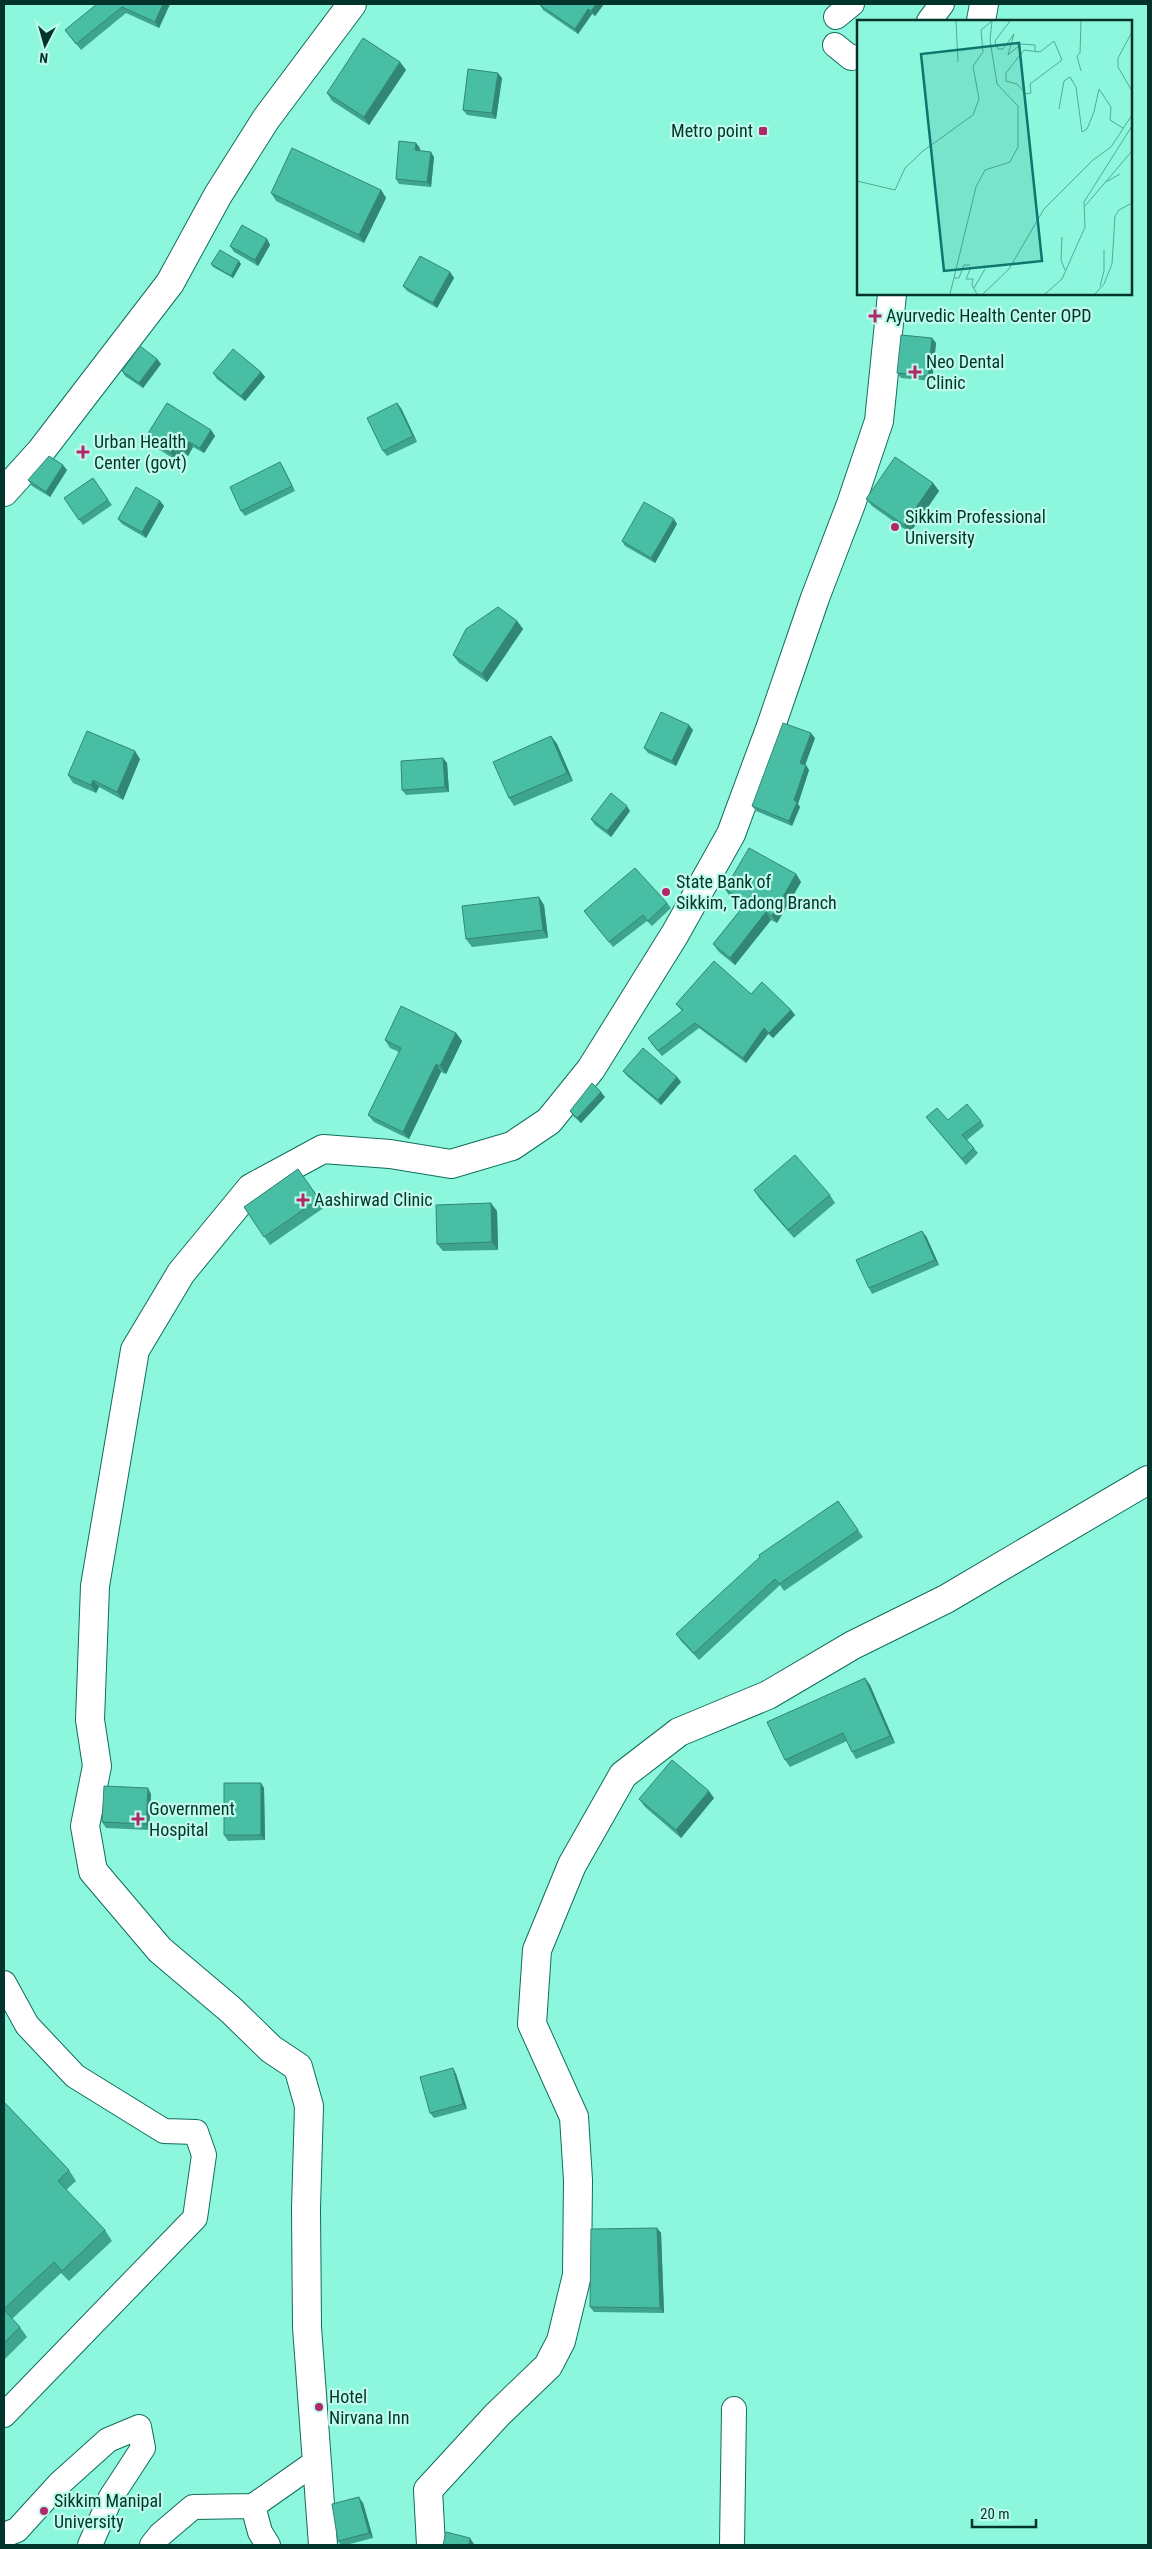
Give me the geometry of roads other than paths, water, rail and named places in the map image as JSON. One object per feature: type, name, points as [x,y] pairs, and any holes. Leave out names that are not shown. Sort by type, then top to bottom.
[{"type":"highway","points":[[4,492],[41,451],[170,283],[218,195],[266,119],[352,4]]},
{"type":"highway","points":[[981,20],[984,4]]},
{"type":"highway","points":[[323,2545],[307,2327],[306,2208],[310,2106],[298,2067],[271,2049],[231,2010],[160,1950],[94,1871],[85,1826],[97,1766],[90,1720],[95,1586],[135,1350],[182,1273],[251,1188],[323,1149],[390,1154],[451,1164],[512,1146],[549,1120],[592,1069],[675,934],[731,834],[815,598],[851,504],[879,421],[892,295]]},
{"type":"highway","points":[[430,2545],[428,2490],[497,2415],[548,2366],[561,2341],[577,2275],[578,2180],[574,2117],[532,2024],[537,1950],[572,1865],[624,1775],[679,1732],[768,1695],[853,1645],[946,1599],[1148,1480]]},
{"type":"street","points":[[930,20],[942,4]]},
{"type":"street","points":[[835,45],[851,58],[857,57]]},
{"type":"street","points":[[4,1983],[27,2025],[75,2076],[164,2131],[196,2132],[204,2155],[195,2218],[4,2415]]},
{"type":"street","points":[[732,2545],[734,2409]]},
{"type":"street","points":[[4,2535],[17,2530],[59,2484],[108,2440],[139,2427],[143,2448],[112,2497],[90,2545]]},
{"type":"street","points":[[152,2545],[160,2535],[193,2507],[253,2506],[317,2461]]},
{"type":"street","points":[[253,2506],[260,2532],[268,2545]]},
{"type":"place","name":"Metro point","points":[[763,131]]},
{"type":"place","name":"Ayurvedic Health Center OPD","points":[[875,316]]},
{"type":"place","name":"Neo Dental Clinic","points":[[915,372]]},
{"type":"place","name":"Urban Health Center (govt)","points":[[83,452]]},
{"type":"place","name":"Sikkim Professional University","points":[[895,527]]},
{"type":"place","name":"State Bank of Sikkim, Tadong Branch","points":[[666,892]]},
{"type":"place","name":"Aashirwad Clinic","points":[[303,1200]]},
{"type":"place","name":"Government Hospital","points":[[138,1819]]},
{"type":"place","name":"Hotel Nirvana Inn","points":[[319,2407]]},
{"type":"place","name":"Sikkim Manipal University","points":[[44,2511]]}]
